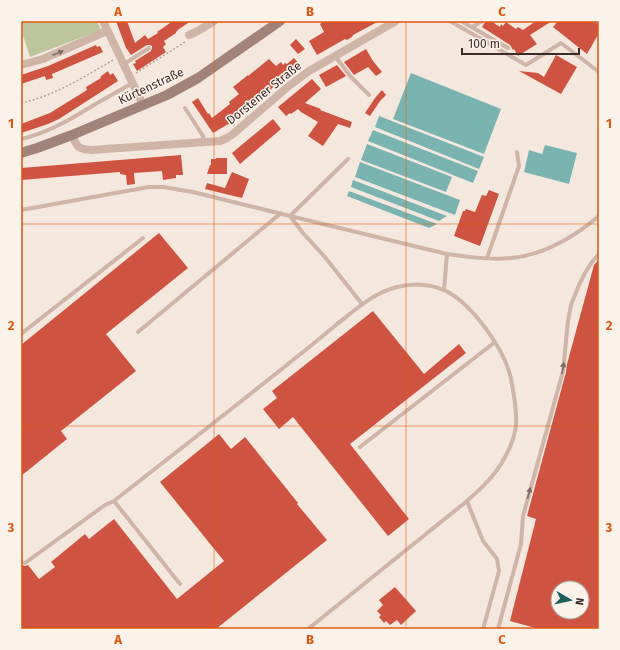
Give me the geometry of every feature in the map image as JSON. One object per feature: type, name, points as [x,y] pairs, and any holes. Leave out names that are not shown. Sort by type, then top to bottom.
[{"type":"main road","name":"Kürtenstraße","points":[[21,153],[72,135],[167,95],[198,78],[280,21]]},
{"type":"street","points":[[103,21],[143,105]]},
{"type":"street","points":[[189,35],[214,21]]},
{"type":"street","name":"Dorstener Straße","points":[[72,135],[76,144],[81,149],[91,150],[220,141],[233,134],[310,71],[396,21]]},
{"type":"street","points":[[21,65],[43,59],[108,31]]},
{"type":"lane","points":[[450,21],[526,65],[561,43],[599,72]]},
{"type":"lane","points":[[461,21],[508,48]]},
{"type":"lane","points":[[472,27],[482,21]]},
{"type":"lane","points":[[123,65],[149,48]]},
{"type":"lane","points":[[335,56],[351,77],[369,95]]},
{"type":"lane","name":"Kürtenstraße","points":[[21,139],[32,137],[70,120],[131,80]]},
{"type":"lane","points":[[185,108],[203,136],[203,142]]},
{"type":"lane","points":[[487,258],[519,166],[517,152]]},
{"type":"lane","points":[[290,216],[348,159]]},
{"type":"lane","points":[[21,210],[149,187],[163,187],[193,192],[447,254],[487,258],[511,258],[529,255],[548,249],[568,238],[599,216]]},
{"type":"lane","points":[[138,332],[281,213]]},
{"type":"lane","points":[[290,216],[362,304]]},
{"type":"lane","points":[[21,334],[143,238]]},
{"type":"lane","points":[[444,290],[447,254]]},
{"type":"lane","points":[[498,629],[521,544],[523,516],[563,371],[571,305],[578,285],[592,262],[599,254]]},
{"type":"lane","points":[[25,563],[104,505],[114,501],[362,304],[383,292],[399,286],[430,286],[444,290],[453,295],[482,324],[495,342],[506,363],[511,378],[514,396],[516,426],[510,445],[501,463],[487,482],[467,501],[308,629]]},
{"type":"lane","points":[[360,447],[495,342]]},
{"type":"lane","points":[[114,501],[180,584]]},
{"type":"lane","points":[[467,501],[483,541],[497,559],[499,571],[483,629]]},
{"type":"path","points":[[131,80],[187,41],[189,35]]},
{"type":"path","points":[[21,103],[43,97],[58,90],[120,56]]},
{"type":"green space","points":[[21,21],[97,21],[101,30],[30,57],[23,35]]},
{"type":"water","points":[[411,73],[501,109],[484,154],[393,119]]},
{"type":"water","points":[[379,116],[484,157],[479,169],[375,127]]},
{"type":"water","points":[[373,130],[478,171],[473,183],[368,141]]},
{"type":"water","points":[[367,144],[452,177],[446,192],[361,160]]},
{"type":"water","points":[[545,145],[577,153],[569,184],[524,172],[529,150],[542,154]]},
{"type":"water","points":[[360,162],[460,200],[455,215],[355,177]]},
{"type":"water","points":[[353,180],[447,216],[439,221],[351,187]]},
{"type":"water","points":[[349,191],[437,224],[429,228],[347,196]]},
{"type":"building","points":[[116,21],[127,21],[135,43],[145,35],[148,39],[158,33],[157,32],[170,23],[168,21],[191,21],[164,41],[166,44],[163,47],[166,52],[137,71],[133,64],[136,63],[135,61],[151,51],[152,46],[147,45],[131,55],[126,48]]},
{"type":"building","points":[[324,21],[379,21],[353,35],[347,40],[345,39],[317,55],[309,41],[324,32],[320,24]]},
{"type":"building","points":[[486,21],[491,21],[500,27],[501,24],[503,26],[506,22],[516,29],[518,27],[523,30],[536,21],[552,21],[530,35],[537,44],[518,56],[510,45],[482,27]]},
{"type":"building","points":[[558,21],[594,21],[599,25],[599,33],[587,54],[553,27]]},
{"type":"building","points":[[296,39],[305,49],[298,54],[290,45]]},
{"type":"building","points":[[96,45],[97,47],[100,46],[103,52],[52,74],[53,78],[46,80],[45,76],[21,84],[21,75],[48,66]]},
{"type":"building","points":[[366,49],[382,72],[376,76],[368,67],[354,75],[344,62]]},
{"type":"building","points":[[556,55],[577,67],[561,94],[519,71],[538,73],[544,77]]},
{"type":"building","points":[[294,58],[300,65],[230,123],[213,133],[192,102],[198,98],[212,118],[230,104],[229,102],[239,94],[233,87],[269,59],[276,66],[281,62],[283,65],[285,63],[287,64]]},
{"type":"building","points":[[337,65],[346,76],[326,87],[319,75]]},
{"type":"building","points":[[108,71],[110,75],[113,73],[118,81],[59,119],[21,133],[21,124],[50,113],[87,90],[86,87],[101,78],[100,77]]},
{"type":"building","points":[[312,79],[321,89],[305,103],[352,122],[350,128],[338,124],[323,146],[308,136],[318,122],[298,109],[286,116],[278,107]]},
{"type":"building","points":[[382,90],[386,95],[370,116],[365,113]]},
{"type":"building","points":[[273,119],[281,129],[240,164],[232,153]]},
{"type":"building","points":[[181,155],[183,175],[176,175],[176,178],[163,180],[162,171],[134,173],[135,184],[127,185],[126,175],[120,174],[120,172],[21,180],[21,168]]},
{"type":"building","points":[[227,158],[227,174],[207,174],[211,165],[211,159]]},
{"type":"building","points":[[232,172],[249,179],[242,198],[205,189],[207,183],[225,188]]},
{"type":"building","points":[[489,190],[499,194],[480,246],[454,236],[463,211],[466,209],[475,212],[482,195],[486,196]]},
{"type":"building","points":[[159,233],[188,268],[106,334],[136,371],[61,431],[67,439],[21,476],[21,345]]},
{"type":"building","points":[[599,259],[599,629],[539,629],[510,621],[536,519],[527,516],[594,265]]},
{"type":"building","points":[[373,311],[424,374],[459,344],[466,353],[350,444],[409,519],[388,536],[293,417],[279,429],[263,409],[277,398],[272,391]]},
{"type":"building","points":[[219,434],[231,449],[245,437],[327,540],[216,629],[21,629],[21,558],[23,560],[22,565],[28,565],[39,579],[55,567],[51,562],[85,534],[89,539],[114,519],[177,599],[224,561],[160,482]]},
{"type":"building","points":[[395,587],[416,611],[401,625],[397,620],[390,625],[386,621],[384,623],[379,617],[381,615],[377,611],[383,605],[379,600]]}]
